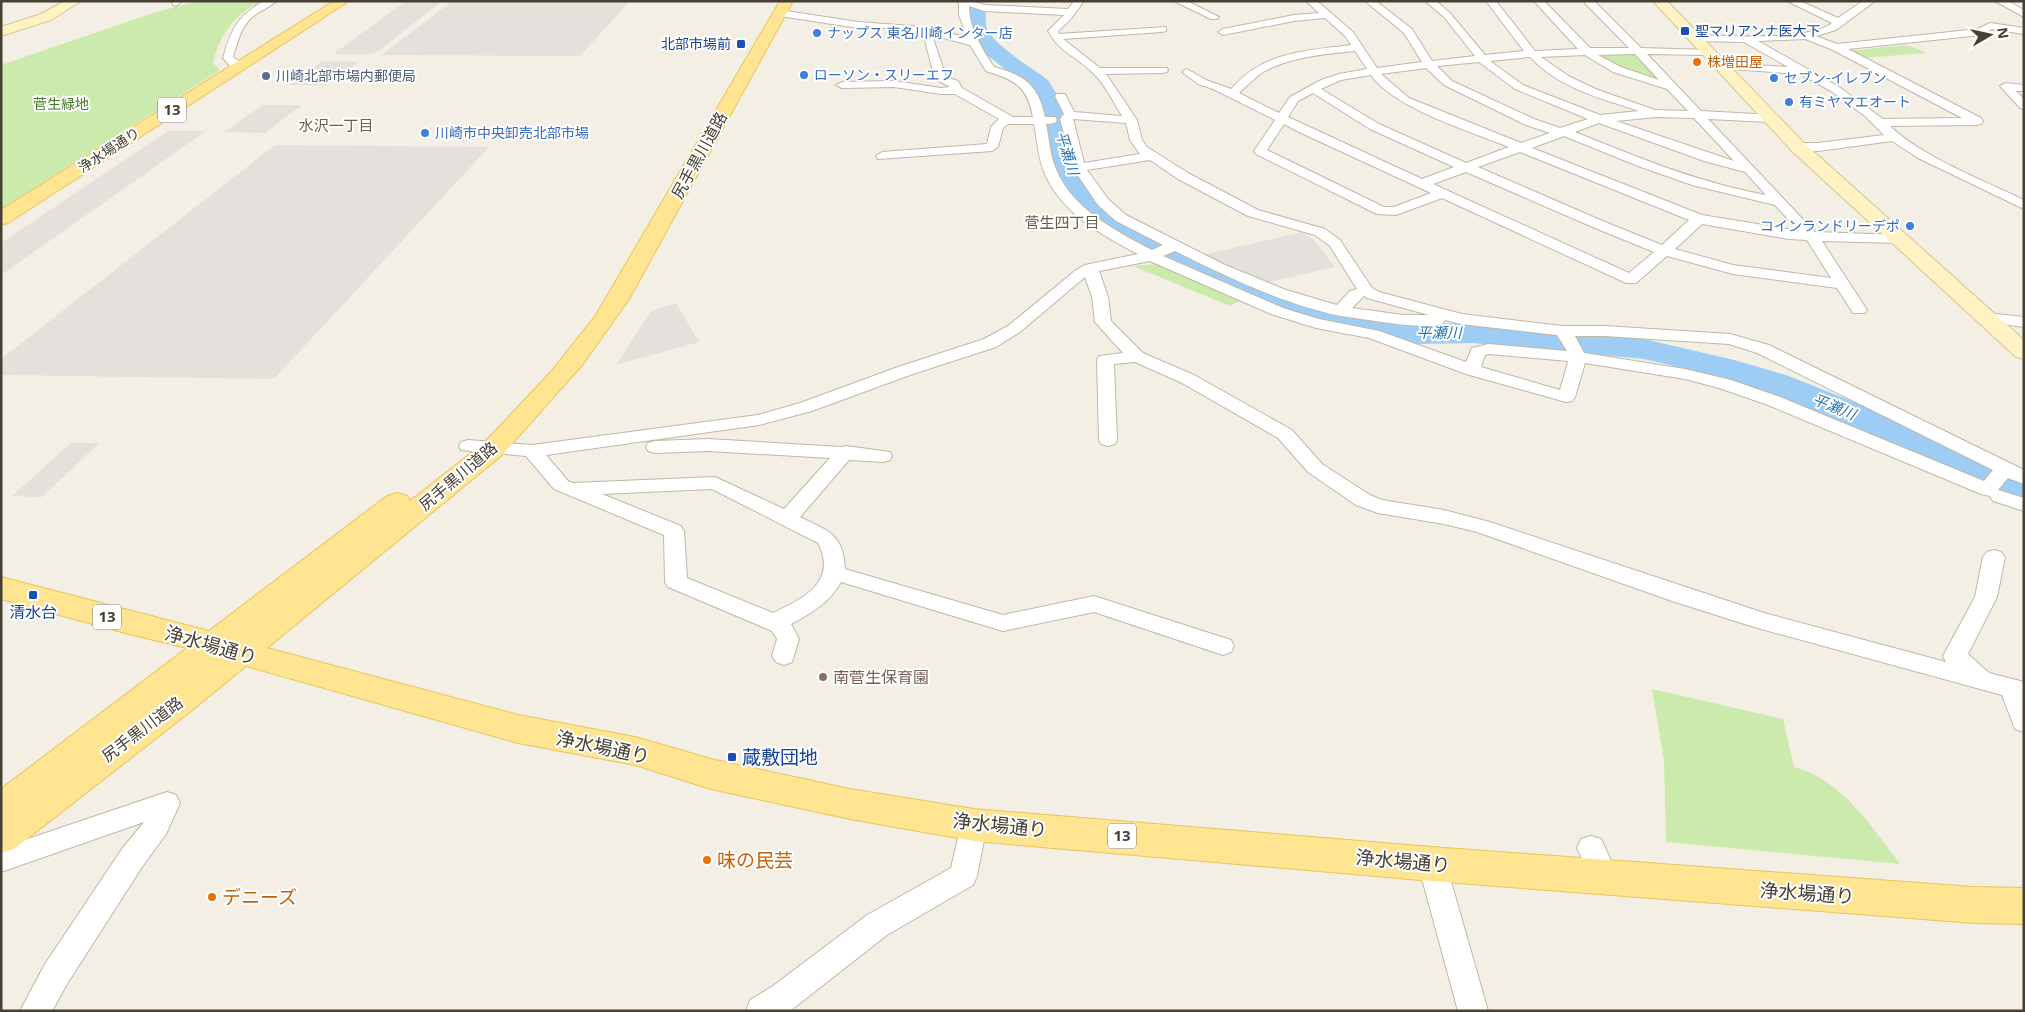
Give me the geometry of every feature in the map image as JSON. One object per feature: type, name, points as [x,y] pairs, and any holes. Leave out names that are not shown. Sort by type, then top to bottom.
[{"type":"main road","name":"浄水場通り","points":[[1,219],[343,1]]},
{"type":"main road","name":"尻手黒川道路","points":[[1,837],[179,702],[226,649],[511,408],[559,354],[596,303],[715,98],[781,5]]},
{"type":"main road","name":"尻手黒川道路","points":[[1,810],[226,649],[493,449],[539,403],[596,334],[618,299],[781,5]]},
{"type":"main road","name":"浄水場通り","points":[[1,588],[518,729],[635,752],[711,774],[850,804],[974,825],[1432,864],[1598,863],[1974,905],[2024,906]]},
{"type":"street","points":[[1,32],[52,15],[76,1]]},
{"type":"street","points":[[242,66],[234,64],[228,58],[236,32],[245,16],[271,1]]},
{"type":"street","points":[[1079,1],[1053,30],[1055,37],[1065,48],[1098,71],[1131,120],[1136,140],[1150,156],[1183,176],[1253,213],[1320,232],[1335,243],[1366,291],[1373,295],[1461,320]]},
{"type":"street","points":[[1184,3],[1209,1]]},
{"type":"street","points":[[1311,1],[1349,34],[1359,47],[1373,72],[1385,85],[1405,100],[1519,148],[1699,219],[1737,227],[1813,238],[1899,239]]},
{"type":"street","points":[[1370,1],[1408,31],[1429,65],[1448,83],[1478,99],[1530,122],[1684,179],[1727,192],[1780,202]]},
{"type":"street","points":[[1430,1],[1447,15],[1483,58],[1501,75],[1519,86],[1599,119],[1709,158],[1750,170]]},
{"type":"street","points":[[1491,1],[1532,54],[1545,66],[1573,82],[1656,113]]},
{"type":"street","points":[[1539,1],[1586,51],[1621,72],[1670,86]]},
{"type":"street","points":[[1588,1],[1638,51],[1813,238],[1858,310]]},
{"type":"street","points":[[1659,1],[1798,147],[2024,352]]},
{"type":"street","points":[[1793,2],[1812,1]]},
{"type":"street","points":[[1694,38],[1746,39],[1806,36],[1832,28],[1839,21],[1870,1]]},
{"type":"street","points":[[2000,1],[2024,14]]},
{"type":"street","points":[[1793,2],[1831,20],[1839,21]]},
{"type":"street","points":[[1071,12],[984,8],[968,3],[964,15],[974,44],[990,69],[1011,75],[1028,87],[1044,120],[1049,169],[1064,195],[1087,217],[1101,227],[1153,255],[1278,311],[1316,323],[1373,334],[1472,370],[1566,397],[1577,353],[1564,333]]},
{"type":"street","points":[[1184,3],[1214,17]]},
{"type":"street","points":[[781,5],[854,24],[929,31],[958,37],[974,44]]},
{"type":"street","points":[[1222,32],[1294,18],[1327,15]]},
{"type":"street","points":[[1837,48],[1981,32],[1990,26],[2024,30]]},
{"type":"street","points":[[1055,37],[1162,29]]},
{"type":"street","points":[[929,31],[928,35],[941,79],[954,83],[957,90]]},
{"type":"street","points":[[1806,36],[1837,48],[1977,121],[1881,123]]},
{"type":"street","points":[[1746,39],[1835,89],[1881,123],[1894,137],[1922,155],[2024,206]]},
{"type":"street","points":[[1232,94],[1259,69],[1284,60],[1320,52],[1359,47]]},
{"type":"street","points":[[1443,193],[1396,212],[1382,211],[1260,151],[1294,99],[1313,88],[1339,77],[1483,58],[1532,54],[1586,51],[1707,52]]},
{"type":"street","points":[[1721,66],[1804,72]]},
{"type":"street","points":[[1098,71],[1163,70]]},
{"type":"street","points":[[1187,72],[1202,82],[1217,86],[1631,280],[1699,219]]},
{"type":"street","points":[[842,85],[894,84],[941,91],[957,90],[1011,121],[1066,118],[1131,120]]},
{"type":"street","points":[[2024,88],[2006,86],[2024,106]]},
{"type":"street","points":[[1313,88],[1352,116],[1466,167],[1665,250],[1741,270],[1842,284]]},
{"type":"street","points":[[1062,96],[1079,168],[1103,202],[1121,218],[1172,246],[1280,293],[1340,311],[1403,320],[1461,320],[1564,333],[1605,331],[1730,339],[1763,349],[2000,480],[2024,505]]},
{"type":"street","points":[[1422,183],[1599,119],[1656,113],[1770,118]]},
{"type":"street","points":[[882,156],[992,147],[997,127],[1006,119]]},
{"type":"street","points":[[1798,147],[1818,147],[1894,137]]},
{"type":"street","points":[[1079,168],[1150,156]]},
{"type":"street","points":[[468,446],[532,451],[759,420],[806,407],[904,371],[990,343],[1014,329],[1081,273],[1090,268],[1153,255],[1172,246]]},
{"type":"street","points":[[1090,268],[1100,297],[1103,322],[1137,357],[1188,379],[1285,434],[1315,468],[1362,500],[1378,506],[1444,517],[1483,527],[1680,595],[1753,618],[2018,689],[2024,722]]},
{"type":"street","points":[[1340,311],[1356,294],[1366,291]]},
{"type":"street","points":[[1987,318],[2024,322]]},
{"type":"street","points":[[1472,370],[1478,352],[1488,349],[1577,353],[1685,374],[1725,384],[1774,401],[1988,490],[2000,480],[2024,478]]},
{"type":"street","points":[[1108,440],[1105,360],[1137,357]]},
{"type":"street","points":[[621,440],[636,448],[708,444],[883,456]]},
{"type":"street","points":[[532,451],[561,485],[674,531],[676,582],[780,625],[788,639],[784,656]]},
{"type":"street","points":[[786,518],[846,452]]},
{"type":"street","points":[[572,489],[715,483],[826,538],[834,555],[835,573],[821,596],[805,608],[773,622]]},
{"type":"street","points":[[1984,680],[1955,656],[1986,597],[1994,557]]},
{"type":"street","points":[[835,573],[1003,623],[1094,604],[1224,646]]},
{"type":"street","points":[[1,860],[167,803],[157,826],[132,858],[56,974],[35,1011]]},
{"type":"street","points":[[761,1011],[784,997],[877,925],[963,876],[974,825]]},
{"type":"street","points":[[1432,864],[1473,1011]]},
{"type":"green space","name":"菅生緑地","points":[[198,1],[262,1],[244,12],[224,34],[213,63],[220,70],[1,209],[1,65],[153,13]]},
{"type":"green space","points":[[1907,45],[1927,53],[1862,58],[1847,51]]},
{"type":"green space","points":[[1632,54],[1637,56],[1660,80],[1620,69],[1598,56]]},
{"type":"green space","points":[[1159,264],[1241,300],[1230,306],[1133,266]]},
{"type":"green space","points":[[1652,689],[1783,719],[1794,767],[1811,773],[1841,793],[1866,820],[1900,864],[1666,842],[1664,760]]},
{"type":"shaded area","points":[[406,1],[442,1],[377,52],[363,55],[336,54],[336,52]]},
{"type":"shaded area","points":[[452,1],[630,1],[580,56],[382,55]]},
{"type":"shaded area","points":[[323,61],[359,62],[327,85],[289,85]]},
{"type":"shaded area","points":[[263,105],[302,105],[265,133],[224,132]]},
{"type":"shaded area","points":[[168,131],[206,131],[1,275],[1,243]]},
{"type":"shaded area","points":[[275,145],[489,147],[274,379],[1,375],[1,359]]},
{"type":"shaded area","points":[[1302,232],[1314,240],[1335,267],[1266,283],[1203,255]]},
{"type":"shaded area","points":[[676,303],[699,342],[616,365],[651,311]]},
{"type":"shaded area","points":[[71,443],[99,443],[42,497],[12,496]]},
{"type":"waterway","name":"平瀬川","points":[[976,10],[976,27],[987,44],[1040,85],[1055,111],[1069,171],[1090,203],[1131,235],[1166,252],[1265,295],[1327,319],[1369,329],[1416,334],[1473,333],[1644,349],[1722,367],[1773,383],[1874,423],[1954,461],[2024,491]]},
{"type":"place","name":"聖マリアンナ医大下","points":[[1685,31]]},
{"type":"place","name":"ナップス 東名川崎インター店","points":[[817,33]]},
{"type":"place","name":"北部市場前","points":[[741,44]]},
{"type":"place","name":"株増田屋","points":[[1697,62]]},
{"type":"place","name":"ローソン・スリーエフ","points":[[804,75]]},
{"type":"place","name":"川崎北部市場内郵便局","points":[[266,76]]},
{"type":"place","name":"セブン-イレブン","points":[[1774,78]]},
{"type":"place","name":"有ミヤマエオート","points":[[1789,102]]},
{"type":"place","name":"川崎市中央卸売北部市場","points":[[425,133]]},
{"type":"place","name":"コインランドリーデポ","points":[[1910,226]]},
{"type":"place","name":"清水台","points":[[33,595]]},
{"type":"place","name":"南菅生保育園","points":[[823,677]]},
{"type":"place","name":"蔵敷団地","points":[[732,757]]},
{"type":"place","name":"味の民芸","points":[[707,860]]},
{"type":"place","name":"デニーズ","points":[[212,897]]},
{"type":"district","name":"水沢一丁目","points":[[336,126]]},
{"type":"district","name":"菅生四丁目","points":[[1062,223]]}]
